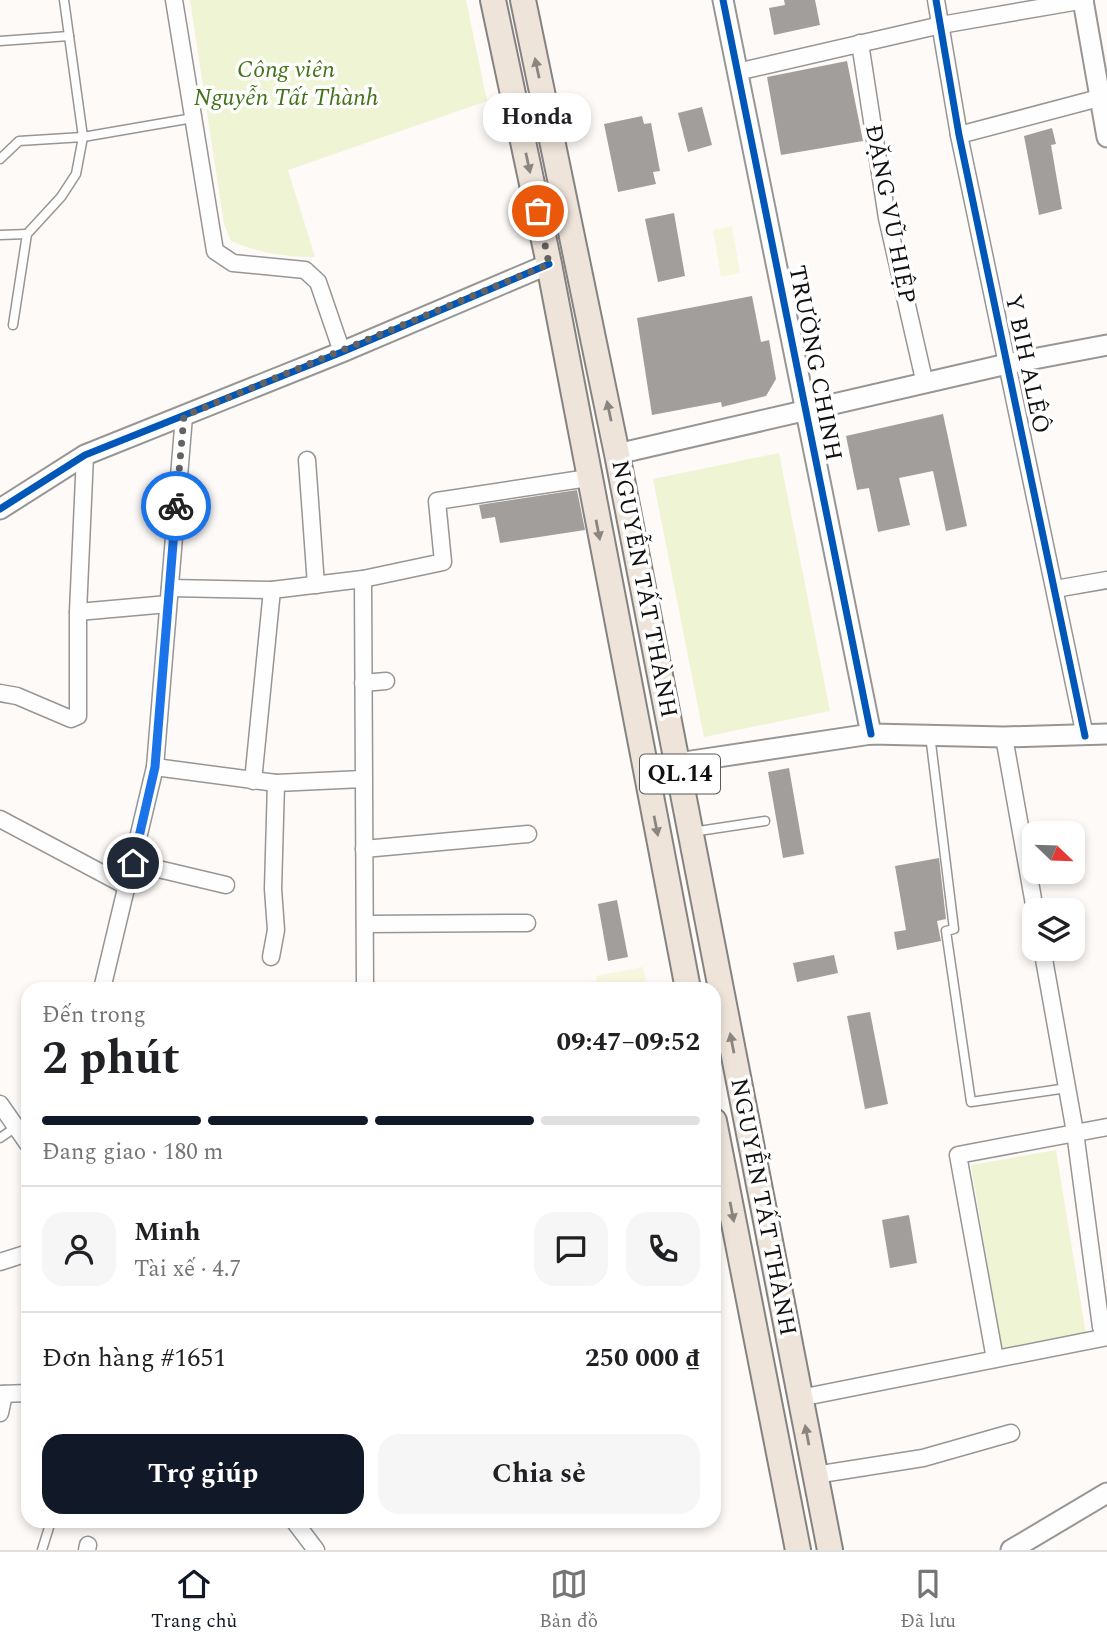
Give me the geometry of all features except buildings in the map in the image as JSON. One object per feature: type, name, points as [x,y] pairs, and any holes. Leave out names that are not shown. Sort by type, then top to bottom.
[{"type":"main road","name":"NGUYỄN TẤT THÀNH","points":[[493,0],[549,264],[687,982]]},
{"type":"main road","name":"NGUYỄN TẤT THÀNH","points":[[523,0],[617,454],[720,982]]},
{"type":"main road","points":[[549,264],[577,257]]},
{"type":"main road","name":"NGUYỄN TẤT THÀNH","points":[[721,988],[830,1550]]},
{"type":"main road","name":"NGUYỄN TẤT THÀNH","points":[[721,1157],[798,1550]]},
{"type":"street","points":[[174,0],[215,251],[233,263],[305,270],[318,282],[342,352]]},
{"type":"street","name":"TRƯỜNG CHINH","points":[[723,0],[871,734]]},
{"type":"street","name":"Y BIH ALÊÔ","points":[[936,0],[959,135],[1086,736]]},
{"type":"street","points":[[737,72],[941,25],[1084,0],[1107,136]]},
{"type":"street","name":"ĐẶNG VŨ HIỆP","points":[[860,43],[887,218],[925,384]]},
{"type":"street","points":[[959,135],[1099,98]]},
{"type":"street","points":[[0,509],[85,455],[342,352],[549,264]]},
{"type":"street","points":[[617,454],[1007,364],[1107,345]]},
{"type":"street","points":[[104,982],[155,767],[184,416]]},
{"type":"street","points":[[0,693],[17,696],[71,719],[77,718],[78,612],[85,455]]},
{"type":"street","points":[[307,460],[316,585]]},
{"type":"street","points":[[78,612],[169,596],[272,590],[363,579],[443,562],[437,500],[589,478]]},
{"type":"street","points":[[363,579],[365,982]]},
{"type":"street","points":[[1055,589],[1107,579]]},
{"type":"street","points":[[253,781],[272,590]]},
{"type":"street","points":[[363,683],[386,681]]},
{"type":"street","points":[[678,763],[871,734],[1004,737],[1107,734]]},
{"type":"street","points":[[1004,737],[1033,898]]},
{"type":"street","points":[[155,767],[276,783],[363,779]]},
{"type":"street","points":[[271,957],[276,930],[273,889],[276,783]]},
{"type":"street","points":[[0,819],[128,887]]},
{"type":"street","points":[[364,849],[528,834]]},
{"type":"street","points":[[133,863],[226,885]]},
{"type":"street","points":[[365,924],[527,923]]},
{"type":"street","points":[[800,1398],[1107,1336],[1101,1327],[1075,1132],[1044,961]]},
{"type":"street","points":[[0,1104],[21,1134]]},
{"type":"street","points":[[995,1359],[958,1155],[1107,1127]]},
{"type":"street","points":[[0,1262],[21,1255]]},
{"type":"street","points":[[0,1413],[2,1394],[21,1393]]},
{"type":"street","points":[[815,1475],[923,1458],[1011,1433]]},
{"type":"street","points":[[1011,1550],[1107,1493]]},
{"type":"street","points":[[299,1528],[316,1550]]},
{"type":"lane","points":[[13,325],[27,234],[61,197],[76,174],[83,137],[64,0]]},
{"type":"lane","points":[[0,41],[69,36]]},
{"type":"lane","points":[[0,159],[19,141],[83,137],[193,118]]},
{"type":"lane","points":[[0,234],[27,234]]},
{"type":"lane","points":[[930,735],[954,929],[946,931],[971,1102],[1067,1088]]},
{"type":"lane","points":[[691,832],[765,821]]},
{"type":"lane","points":[[0,1138],[16,1127]]},
{"type":"lane","points":[[42,1550],[49,1528]]},
{"type":"green space","name":"Công viên Nguyễn Tất Thành","points":[[190,0],[466,0],[487,101],[288,170],[315,257],[272,254],[252,249],[231,241],[224,224]]},
{"type":"green space","points":[[732,226],[740,273],[721,277],[713,230]]},
{"type":"green space","points":[[779,453],[830,711],[704,737],[653,479]]},
{"type":"green space","points":[[643,967],[646,982],[597,982],[596,976]]},
{"type":"green space","points":[[1056,1150],[1086,1335],[1002,1350],[971,1165]]},
{"type":"cycle path","points":[[723,0],[871,734]]},
{"type":"cycle path","points":[[936,0],[959,135],[1085,736]]},
{"type":"cycle path","points":[[0,509],[85,455],[342,352],[549,264]]},
{"type":"way so far","points":[[176,506],[184,416],[549,264],[538,211]]},
{"type":"place","name":"Honda","points":[[538,211]]},
{"type":"route","points":[[133,863],[155,767],[176,506]]}]
